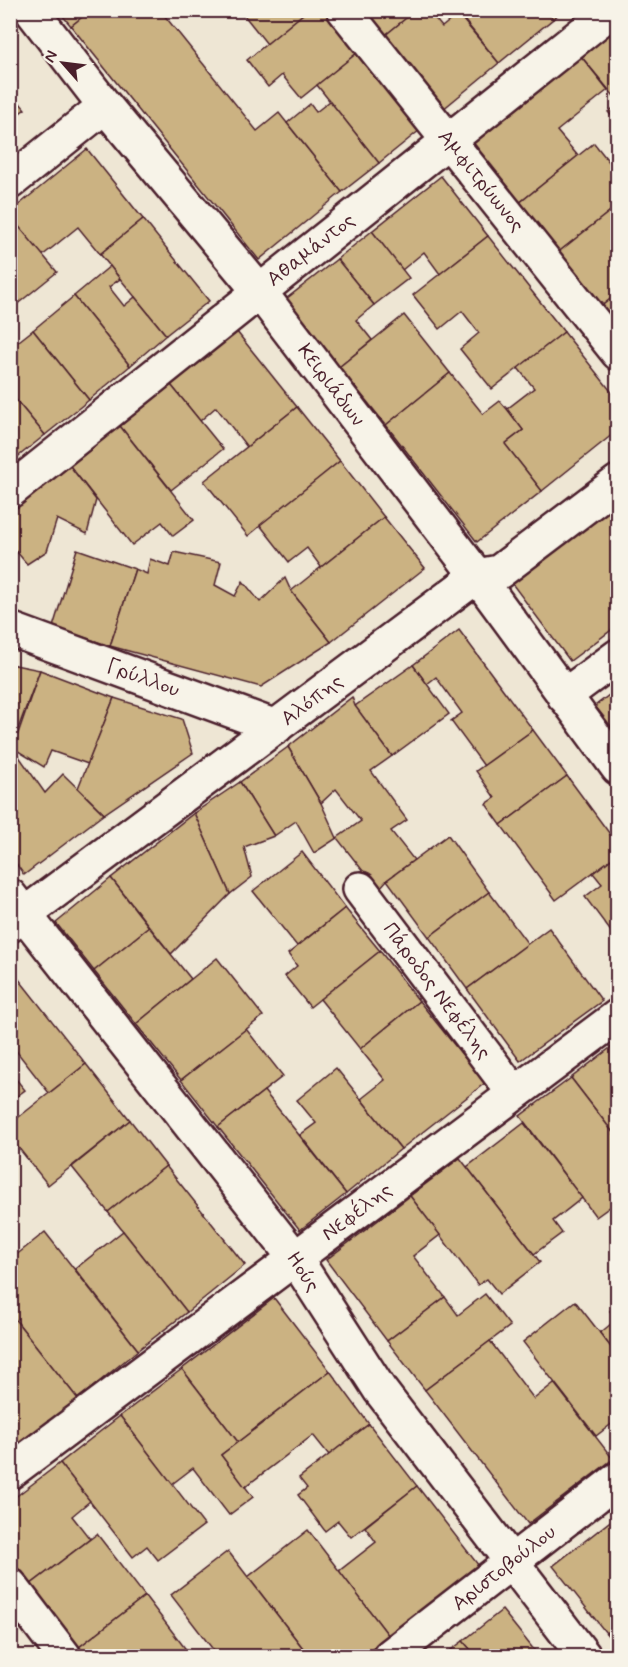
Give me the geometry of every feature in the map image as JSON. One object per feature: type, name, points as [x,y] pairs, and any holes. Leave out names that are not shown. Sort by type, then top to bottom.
[{"type":"street","name":"Κειριάδων","points":[[32,10],[105,106],[259,291],[477,576],[618,768]]},
{"type":"street","name":"Αμφιτρύωνος","points":[[344,10],[618,353]]},
{"type":"street","name":"Αθαμάντος","points":[[10,491],[612,10]]},
{"type":"street","points":[[10,182],[105,106]]},
{"type":"street","name":"Αλόπης","points":[[16,911],[276,727],[477,576],[500,572],[618,482]]},
{"type":"street","name":"Γρύλλου","points":[[10,629],[276,727]]},
{"type":"street","points":[[564,696],[618,656]]},
{"type":"street","name":"Πάροδος Νεφέλης","points":[[360,889],[514,1093]]},
{"type":"street","name":"Ηούς","points":[[16,911],[295,1258],[380,1390],[584,1656]]},
{"type":"street","name":"Νεφέλης","points":[[10,1472],[618,1016]]},
{"type":"street","name":"Αριστοβούλου","points":[[390,1656],[618,1479]]},
{"type":"street","points":[[10,1585],[64,1656]]},
{"type":"building","points":[[58,10],[91,10],[71,26]]},
{"type":"building","points":[[91,10],[160,10],[257,131],[279,113],[342,192],[259,260],[71,26]]},
{"type":"building","points":[[240,10],[308,10],[267,44]]},
{"type":"building","points":[[308,10],[324,10],[357,53],[301,98],[282,75],[268,87],[247,60]]},
{"type":"building","points":[[362,10],[416,10],[383,37]]},
{"type":"building","points":[[416,10],[428,10],[442,27],[458,14],[499,63],[442,110],[383,37]]},
{"type":"building","points":[[456,10],[547,10],[553,19],[499,63]]},
{"type":"building","points":[[547,10],[563,10],[553,19]]},
{"type":"building","points":[[618,26],[618,101],[580,55]]},
{"type":"building","points":[[357,53],[420,130],[379,163],[317,85]]},
{"type":"building","points":[[580,55],[608,90],[557,131],[578,156],[518,204],[471,142]]},
{"type":"building","points":[[10,91],[25,109],[10,120]]},
{"type":"building","points":[[330,101],[379,163],[342,192],[287,123],[310,104],[316,112]]},
{"type":"building","points":[[618,105],[618,123],[608,112]]},
{"type":"building","points":[[594,143],[618,173],[618,205],[556,254],[518,204]]},
{"type":"building","points":[[87,149],[143,219],[100,254],[78,227],[42,256],[10,216],[10,212]]},
{"type":"building","points":[[441,176],[488,236],[440,274],[424,252],[402,270],[372,231]]},
{"type":"building","points":[[618,205],[618,293],[599,308],[556,254]]},
{"type":"building","points":[[10,216],[57,272],[10,310]]},
{"type":"building","points":[[143,219],[209,301],[166,335],[100,254]]},
{"type":"building","points":[[372,231],[409,278],[374,305],[337,259]]},
{"type":"building","points":[[488,236],[564,332],[492,389],[460,349],[479,333],[462,311],[440,329],[413,295]]},
{"type":"building","points":[[337,259],[374,305],[356,320],[372,340],[339,367],[286,299]]},
{"type":"building","points":[[110,266],[120,279],[109,287],[124,306],[135,297],[166,335],[130,366],[74,296]]},
{"type":"building","points":[[618,293],[618,330],[599,308]]},
{"type":"building","points":[[74,296],[130,366],[89,400],[33,330]]},
{"type":"building","points":[[404,315],[450,373],[386,425],[339,367]]},
{"type":"building","points":[[33,330],[89,400],[45,435],[10,393],[10,348]]},
{"type":"building","points":[[237,332],[297,407],[247,447],[216,407],[200,421],[171,385]]},
{"type":"building","points":[[564,332],[618,400],[618,430],[542,491],[505,444],[523,430],[507,409],[534,388],[518,368]]},
{"type":"building","points":[[450,373],[483,414],[500,401],[507,409],[523,430],[505,444],[542,491],[477,542],[386,425]]},
{"type":"building","points":[[171,385],[223,449],[171,490],[120,426]]},
{"type":"building","points":[[10,393],[45,435],[10,463]]},
{"type":"building","points":[[297,407],[340,461],[248,536],[204,481]]},
{"type":"building","points":[[120,426],[194,520],[173,536],[162,522],[132,545],[70,466]]},
{"type":"building","points":[[340,461],[384,517],[321,567],[307,548],[289,562],[260,525]]},
{"type":"building","points":[[70,466],[96,500],[87,534],[57,519],[47,551],[27,564],[10,544],[10,513]]},
{"type":"building","points":[[618,500],[618,625],[570,661],[510,581]]},
{"type":"building","points":[[384,517],[425,568],[331,642],[291,591]]},
{"type":"building","points":[[77,549],[135,569],[110,646],[53,627]]},
{"type":"building","points":[[174,552],[221,562],[215,585],[235,596],[243,581],[260,602],[285,578],[291,591],[331,642],[261,687],[110,646],[135,569],[147,574],[150,559],[170,566]]},
{"type":"building","points":[[459,630],[533,730],[484,766],[451,721],[462,713],[436,677],[427,684],[413,665]]},
{"type":"building","points":[[10,664],[40,670],[10,750]]},
{"type":"building","points":[[413,665],[449,714],[392,756],[355,706]]},
{"type":"building","points":[[40,670],[114,698],[88,764],[51,751],[44,767],[13,748]]},
{"type":"building","points":[[618,688],[618,727],[614,730],[595,706]]},
{"type":"building","points":[[352,697],[355,706],[392,756],[371,771],[407,820],[391,831],[414,860],[387,880],[378,890],[337,838],[361,821],[336,789],[321,803],[288,747]]},
{"type":"building","points":[[114,698],[182,719],[193,753],[104,814],[78,788]]},
{"type":"building","points":[[533,730],[567,776],[501,825],[486,804],[495,798],[476,771]]},
{"type":"building","points":[[288,747],[321,803],[337,838],[314,853],[296,821],[274,836],[240,782]]},
{"type":"building","points":[[13,748],[45,793],[63,774],[104,814],[24,875],[10,855],[10,750]]},
{"type":"building","points":[[567,776],[618,845],[618,854],[556,900],[501,825]]},
{"type":"building","points":[[240,782],[274,836],[244,847],[252,877],[230,894],[194,813]]},
{"type":"building","points":[[194,813],[230,894],[171,954],[111,878]]},
{"type":"building","points":[[448,835],[489,892],[429,937],[387,880]]},
{"type":"building","points":[[302,852],[345,908],[297,946],[253,891]]},
{"type":"building","points":[[618,854],[618,941],[585,897],[602,884],[593,873]]},
{"type":"building","points":[[111,878],[149,927],[94,971],[56,923]]},
{"type":"building","points":[[489,892],[528,944],[467,989],[429,937]]},
{"type":"building","points":[[345,908],[380,951],[310,1007],[285,976],[297,966],[288,954]]},
{"type":"building","points":[[149,927],[191,979],[136,1024],[94,971]]},
{"type":"building","points":[[549,928],[602,1001],[520,1061],[467,989]]},
{"type":"building","points":[[380,951],[419,1001],[360,1049],[320,999]]},
{"type":"building","points":[[217,958],[263,1016],[181,1080],[136,1024]]},
{"type":"building","points":[[10,968],[86,1064],[49,1093],[14,1048],[10,1051]]},
{"type":"building","points":[[419,1001],[485,1083],[401,1149],[361,1099],[385,1080],[360,1049]]},
{"type":"building","points":[[246,1029],[283,1076],[218,1127],[181,1080]]},
{"type":"building","points":[[618,1042],[618,1139],[571,1078]]},
{"type":"building","points":[[86,1064],[130,1120],[48,1185],[10,1137],[10,1124]]},
{"type":"building","points":[[336,1068],[401,1149],[346,1194],[300,1135],[316,1123],[297,1100]]},
{"type":"building","points":[[10,1072],[25,1090],[10,1101]]},
{"type":"building","points":[[571,1078],[618,1139],[618,1201],[596,1217],[520,1116]]},
{"type":"building","points":[[264,1091],[346,1194],[300,1230],[218,1127]]},
{"type":"building","points":[[130,1120],[166,1166],[108,1212],[72,1167]]},
{"type":"building","points":[[524,1123],[582,1198],[553,1221],[562,1233],[534,1254],[467,1167]]},
{"type":"building","points":[[460,1158],[540,1262],[499,1294],[487,1279],[478,1285],[410,1196]]},
{"type":"building","points":[[166,1166],[245,1265],[187,1312],[108,1212]]},
{"type":"building","points":[[410,1196],[440,1235],[413,1256],[445,1297],[387,1341],[326,1260]]},
{"type":"building","points":[[123,1231],[187,1312],[138,1350],[75,1269]]},
{"type":"building","points":[[45,1232],[138,1350],[78,1399],[10,1313],[10,1260]]},
{"type":"building","points":[[485,1294],[510,1326],[425,1390],[387,1341],[445,1297],[458,1315]]},
{"type":"building","points":[[274,1298],[330,1371],[238,1442],[182,1369]]},
{"type":"building","points":[[575,1301],[618,1356],[618,1419],[596,1436],[523,1342]]},
{"type":"building","points":[[618,1306],[618,1356],[600,1333],[617,1319],[610,1311]]},
{"type":"building","points":[[10,1313],[78,1399],[19,1445],[10,1434]]},
{"type":"building","points":[[490,1341],[534,1399],[554,1383],[613,1459],[528,1524],[425,1390]]},
{"type":"building","points":[[182,1369],[238,1442],[221,1455],[253,1497],[229,1515],[193,1468],[172,1484],[120,1416]]},
{"type":"building","points":[[330,1371],[369,1424],[329,1455],[313,1435],[245,1487],[221,1455]]},
{"type":"building","points":[[120,1416],[204,1525],[158,1560],[147,1546],[133,1557],[60,1463]]},
{"type":"building","points":[[369,1424],[417,1486],[351,1537],[338,1521],[325,1531],[298,1495],[307,1488],[299,1478]]},
{"type":"building","points":[[10,1434],[19,1445],[10,1452]]},
{"type":"building","points":[[60,1463],[90,1501],[72,1516],[90,1539],[30,1585],[10,1561],[10,1501]]},
{"type":"building","points":[[417,1486],[479,1566],[389,1636],[339,1571],[376,1542],[365,1527]]},
{"type":"building","points":[[618,1515],[618,1623],[606,1633],[553,1566]]},
{"type":"building","points":[[308,1530],[389,1636],[363,1656],[309,1656],[248,1577]]},
{"type":"building","points":[[97,1534],[145,1596],[78,1648],[30,1585]]},
{"type":"building","points":[[228,1551],[309,1656],[218,1656],[171,1595]]},
{"type":"building","points":[[145,1596],[191,1656],[84,1656],[78,1648]]},
{"type":"building","points":[[502,1610],[539,1656],[476,1656],[463,1641]]},
{"type":"building","points":[[618,1623],[618,1648],[606,1633]]},
{"type":"building","points":[[463,1641],[476,1656],[443,1656]]}]
